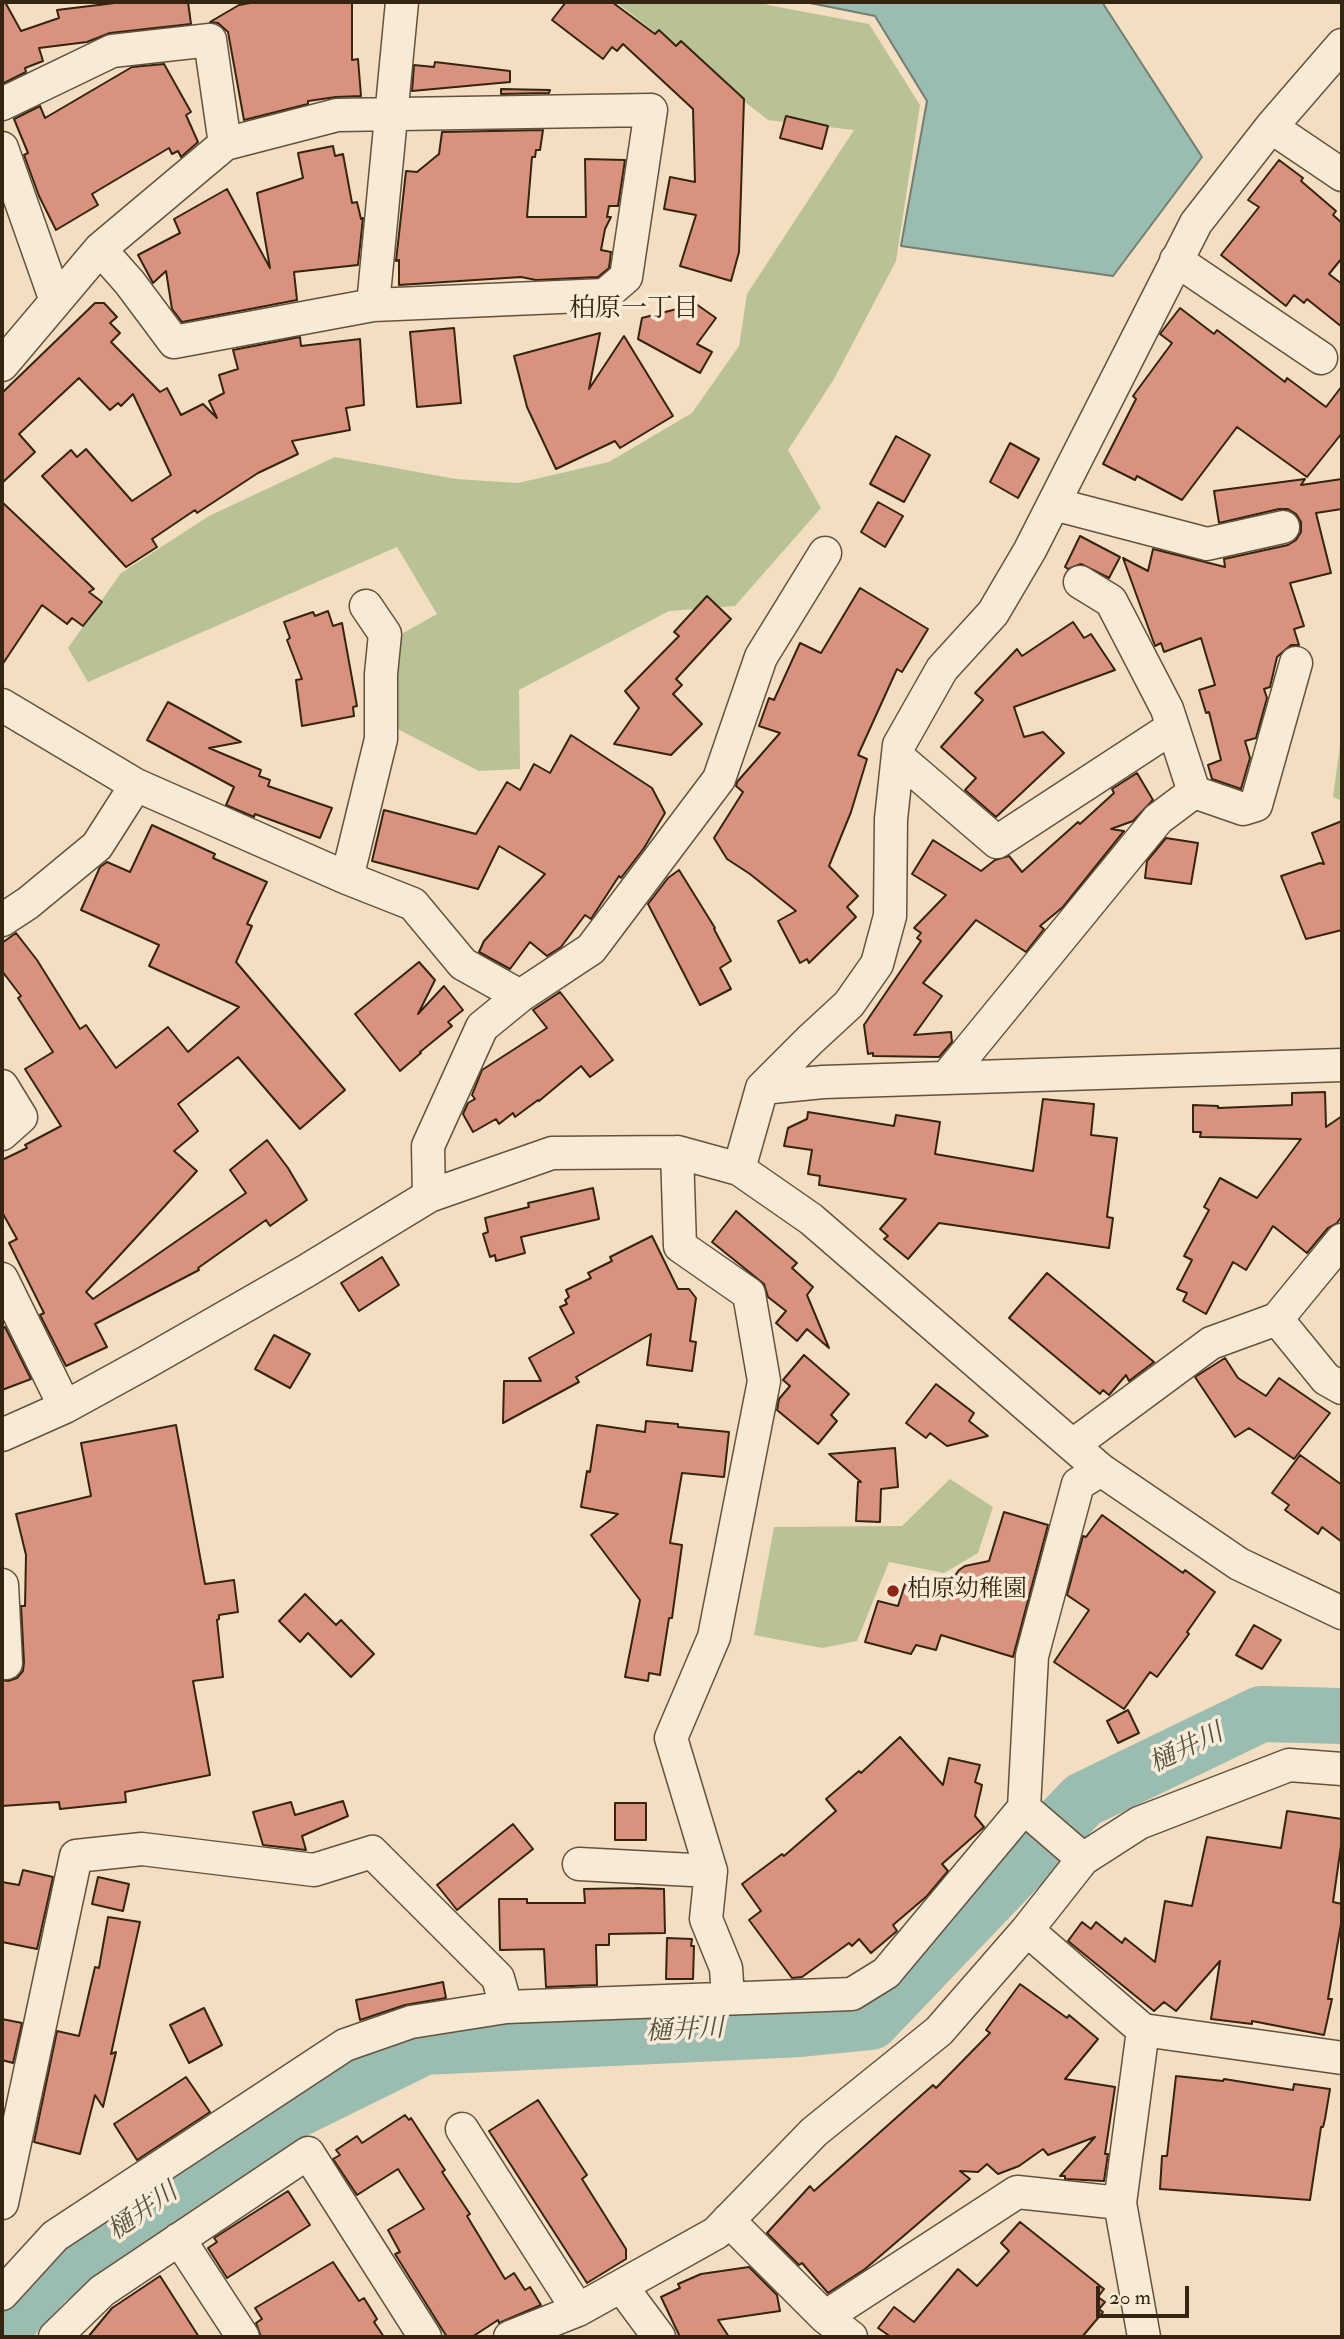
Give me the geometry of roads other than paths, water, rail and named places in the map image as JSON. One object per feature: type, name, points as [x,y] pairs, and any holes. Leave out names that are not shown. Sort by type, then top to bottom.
[{"type":"street","points":[[373,305],[402,2]]},
{"type":"street","points":[[2,104],[112,51],[210,40],[225,144]]},
{"type":"street","points":[[739,1169],[762,1088],[849,1004],[877,964],[890,916],[891,819],[899,746],[942,668],[993,613],[1054,504],[1196,223],[1271,127],[1342,45]]},
{"type":"street","points":[[2,365],[100,248],[225,144],[337,115],[652,110],[626,277],[605,295],[373,305],[174,342],[131,283],[100,248]]},
{"type":"street","points":[[1271,127],[1342,175]]},
{"type":"street","points":[[2,148],[56,301]]},
{"type":"street","points":[[1176,260],[1321,358]]},
{"type":"street","points":[[1054,504],[1207,544],[1283,527]]},
{"type":"street","points":[[429,1196],[428,1146],[482,1027],[520,996],[592,949],[719,779],[761,657],[825,553]]},
{"type":"street","points":[[1080,582],[1111,601],[1167,709],[1194,792]]},
{"type":"street","points":[[346,878],[381,739],[381,674],[385,634],[366,606]]},
{"type":"street","points":[[1194,792],[1243,810],[1256,805],[1296,663]]},
{"type":"street","points":[[2,705],[136,785],[346,878],[413,904],[463,964],[520,996]]},
{"type":"street","points":[[898,757],[997,842],[1173,727]]},
{"type":"street","points":[[2,920],[28,903],[97,846],[136,785]]},
{"type":"street","points":[[946,1078],[1158,819],[1194,792]]},
{"type":"street","points":[[762,1088],[823,1082],[1342,1065]]},
{"type":"street","points":[[2,1086],[21,1117],[2,1134]]},
{"type":"street","points":[[677,1152],[680,1245],[749,1294],[765,1381],[714,1637],[671,1738],[710,1871],[706,1919],[726,1968],[728,1998]]},
{"type":"street","points":[[2,1435],[65,1407],[306,1271],[429,1196],[552,1153],[677,1152],[739,1169],[811,1219],[1101,1469],[1239,1564],[1342,1613]]},
{"type":"street","points":[[1073,1445],[1211,1343],[1277,1319],[1340,1247]]},
{"type":"street","points":[[2,1279],[65,1407]]},
{"type":"street","points":[[1277,1319],[1326,1379],[1342,1388]]},
{"type":"street","points":[[8,2274],[55,2236],[345,2045],[411,2022],[506,2007],[852,1994],[886,1973],[1024,1808],[1032,1656],[1078,1484],[1101,1469]]},
{"type":"street","points":[[2,1585],[6,1663]]},
{"type":"street","points":[[510,2337],[578,2310],[716,2233],[814,2132],[939,2031],[1027,1930],[1083,1859],[1139,1823],[1289,1765],[1342,1769]]},
{"type":"street","points":[[1024,1808],[1083,1859]]},
{"type":"street","points":[[2,2203],[76,1856],[142,1849],[314,1870],[372,1852],[498,1978],[506,2007]]},
{"type":"street","points":[[579,1864],[710,1871]]},
{"type":"street","points":[[1027,1930],[1143,2030],[1342,2058]]},
{"type":"street","points":[[1143,2030],[1120,2203],[1144,2337]]},
{"type":"street","points":[[462,2129],[578,2310]]},
{"type":"street","points":[[55,2337],[102,2291],[308,2154],[425,2337]]},
{"type":"street","points":[[825,2317],[1017,2192],[1120,2203]]},
{"type":"street","points":[[728,2220],[825,2317],[851,2337]]},
{"type":"street","points":[[179,2239],[243,2337]]},
{"type":"street","points":[[621,2286],[659,2337]]},
{"type":"water","points":[[805,2],[1102,2],[1202,157],[1113,276],[901,246],[927,101],[875,16]]},
{"type":"waterway","name":"樋井川","points":[[2,2329],[47,2280],[282,2117],[424,2047],[801,2029],[871,2022],[1083,1800],[1261,1714],[1342,1716]]},
{"type":"place","name":"柏原幼稚園","points":[[893,1591]]},
{"type":"district","name":"柏原一丁目","points":[[634,310]]}]
